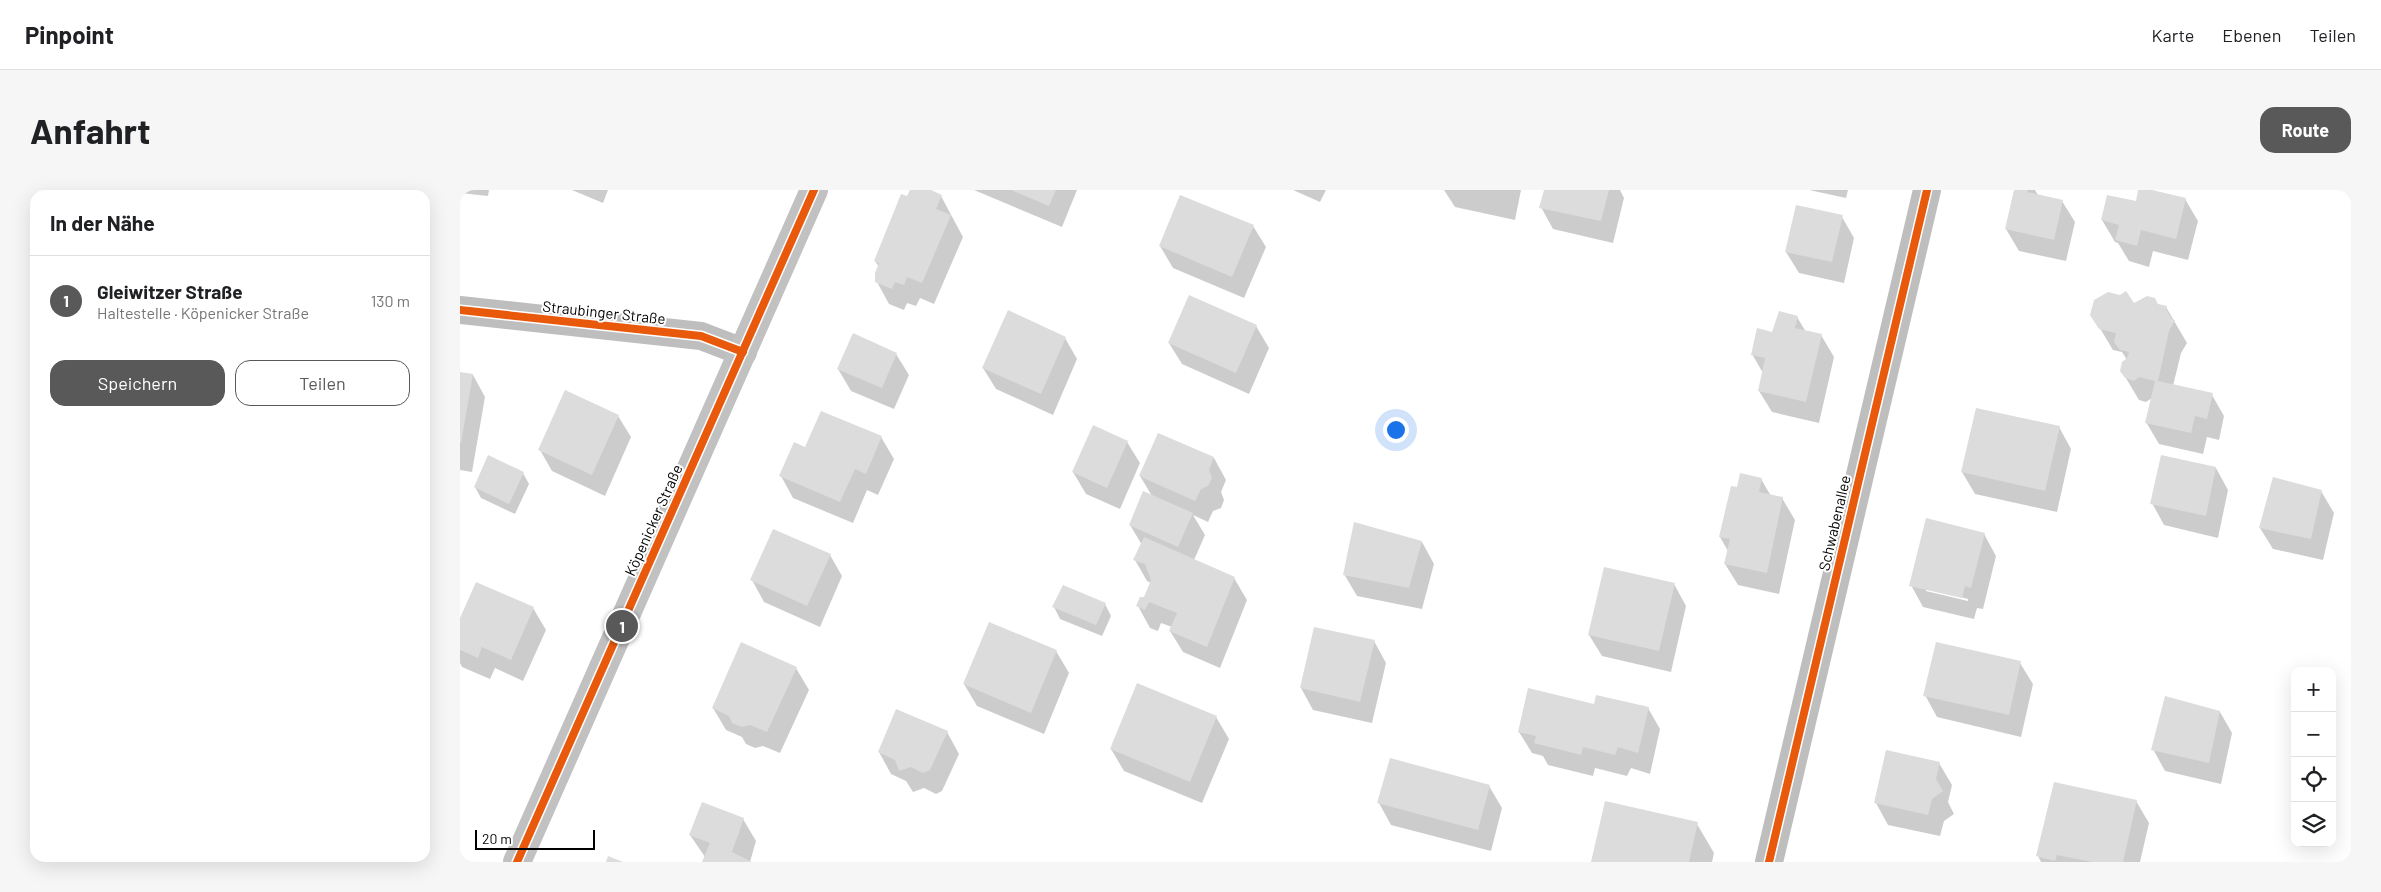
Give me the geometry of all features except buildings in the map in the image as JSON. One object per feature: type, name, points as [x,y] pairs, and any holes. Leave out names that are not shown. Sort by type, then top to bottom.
[{"type":"main road","name":"Köpenicker Straße","points":[[517,862],[814,190]]},
{"type":"street","name":"Schwabenallee","points":[[1770,862],[1927,190]]},
{"type":"street","name":"Straubinger Straße","points":[[460,310],[701,336],[743,352]]},
{"type":"cycle path","points":[[517,862],[814,190]]},
{"type":"cycle path","points":[[1769,862],[1927,190]]},
{"type":"cycle path","points":[[460,310],[701,336],[743,352]]},
{"type":"place","name":"Gleiwitzer Straße","points":[[622,626]]}]
